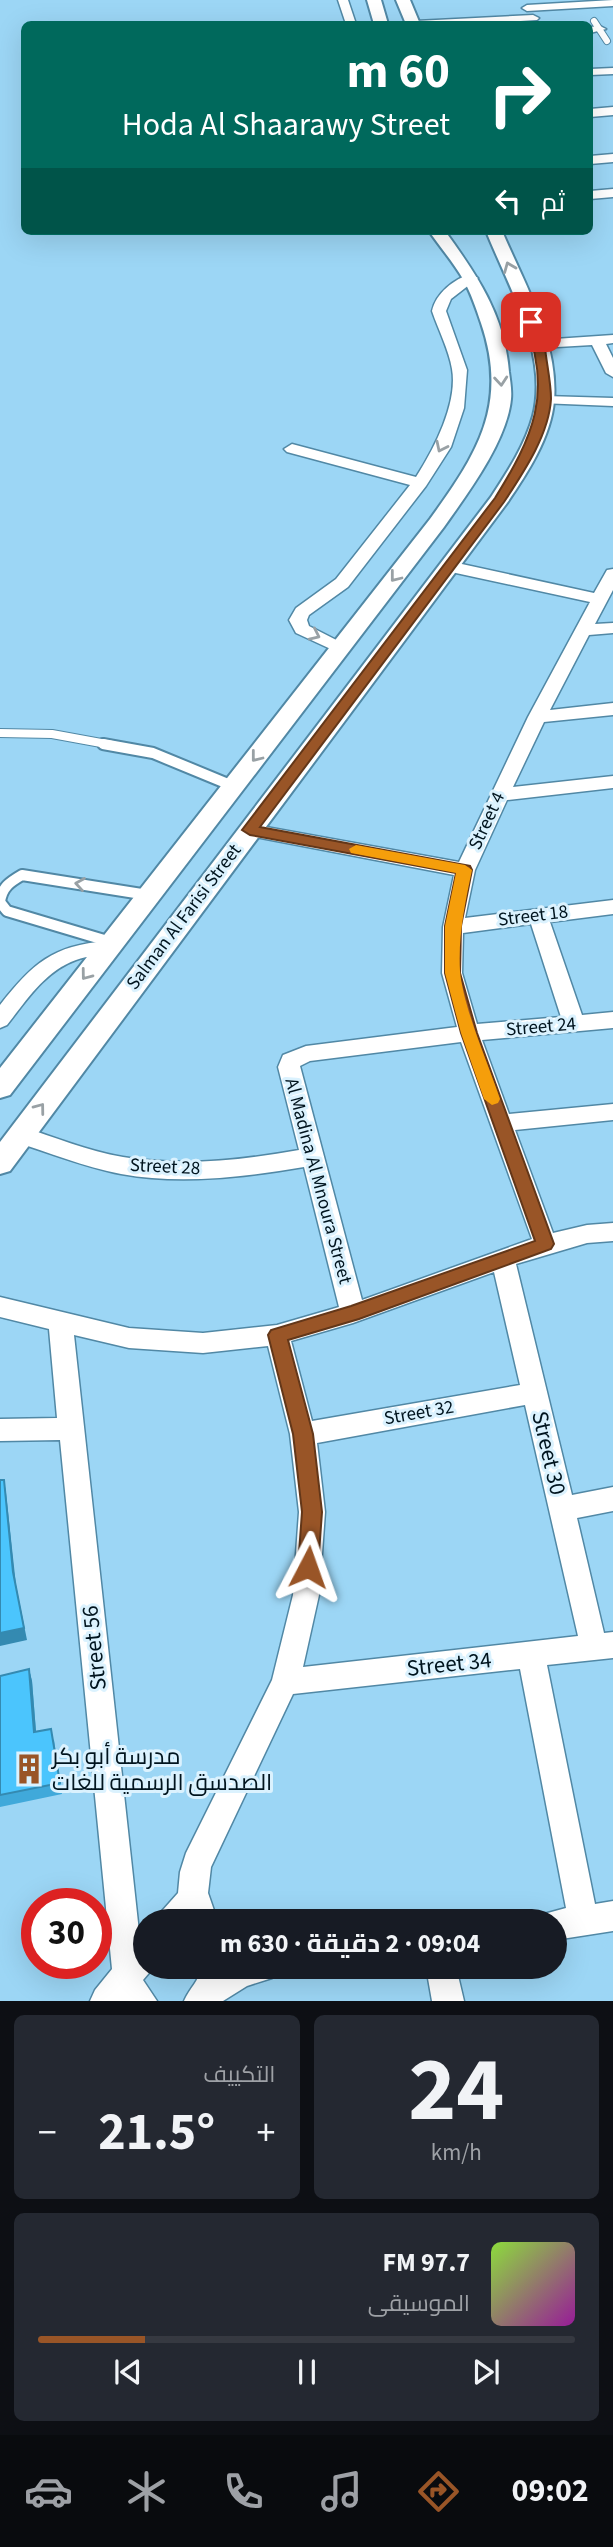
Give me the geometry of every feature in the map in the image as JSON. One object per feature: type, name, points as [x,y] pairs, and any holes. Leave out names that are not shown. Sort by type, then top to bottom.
[{"type":"street","points":[[343,0],[350,21]]},
{"type":"street","points":[[374,0],[381,21]]},
{"type":"street","points":[[403,0],[413,21]]},
{"type":"street","points":[[490,21],[583,2],[613,3]]},
{"type":"street","points":[[593,72],[613,71]]},
{"type":"street","points":[[593,113],[613,111]]},
{"type":"street","points":[[593,160],[613,158]]},
{"type":"street","points":[[593,195],[613,193]]},
{"type":"street","points":[[0,1088],[437,523],[467,481],[489,439],[502,399],[498,346],[481,297],[471,278],[440,235]]},
{"type":"street","name":"Salman Al Farisi Street","points":[[0,1163],[500,499],[521,466],[536,433],[545,400],[540,344],[496,235]]},
{"type":"street","points":[[341,647],[302,629],[298,621],[302,612],[342,583],[420,482],[443,447],[456,408],[460,370],[439,312],[439,305],[471,278]]},
{"type":"street","points":[[540,344],[613,338]]},
{"type":"street","points":[[597,340],[613,373]]},
{"type":"street","points":[[545,400],[613,402]]},
{"type":"street","points":[[292,449],[420,482]]},
{"type":"street","points":[[448,566],[599,599]]},
{"type":"street","name":"Street 4","points":[[545,1244],[469,1033],[453,973],[453,926],[465,870],[499,795],[582,630],[612,577]]},
{"type":"street","points":[[582,630],[613,628]]},
{"type":"street","points":[[537,717],[613,709]]},
{"type":"street","points":[[499,795],[613,782]]},
{"type":"street","points":[[250,830],[465,870]]},
{"type":"street","name":"Street 18","points":[[453,926],[613,907]]},
{"type":"street","points":[[538,915],[574,1024]]},
{"type":"street","points":[[0,1020],[37,973],[48,964],[76,951],[109,945]]},
{"type":"street","name":"Street 24","points":[[469,1033],[613,1020]]},
{"type":"street","name":"Al Madina Al Mnoura Street","points":[[353,1313],[289,1067],[291,1061],[306,1054],[469,1033]]},
{"type":"street","points":[[501,1123],[613,1112]]},
{"type":"street","name":"Street 28","points":[[20,1135],[122,1165],[186,1171],[250,1168],[312,1157]]},
{"type":"street","points":[[0,1307],[141,1339],[203,1343],[277,1335],[353,1313],[545,1244],[587,1234],[613,1232]]},
{"type":"street","name":"Street 30","points":[[503,1258],[562,1509],[604,1646]]},
{"type":"street","name":"Street 56","points":[[60,1322],[129,1982]]},
{"type":"street","points":[[198,1909],[192,1881],[197,1864],[285,1682],[307,1581],[312,1512],[303,1434],[277,1335]]},
{"type":"street","name":"Street 32","points":[[303,1434],[534,1393]]},
{"type":"street","points":[[0,1430],[71,1429]]},
{"type":"street","points":[[562,1509],[613,1499]]},
{"type":"street","name":"Street 34","points":[[285,1682],[604,1646]]},
{"type":"street","points":[[531,1654],[569,1923],[613,1916]]},
{"type":"street","points":[[210,1986],[227,1979]]},
{"type":"street","points":[[443,1979],[448,2001]]},
{"type":"lane","points":[[595,26],[607,41]]},
{"type":"lane","points":[[0,733],[52,734],[153,753],[233,786]]},
{"type":"lane","points":[[109,945],[7,911],[0,902],[1,891],[9,881],[22,875],[148,895]]},
{"type":"building","points":[[0,1480],[4,1480],[13,1572],[24,1628],[0,1633]]},
{"type":"building","name":"مدرسة أبو بكر الصدسق الرسمية للغات","points":[[29,1669],[34,1732],[51,1729],[60,1783],[0,1795],[0,1676]]},
{"type":"slow traffic","points":[[356,849],[465,870],[453,926],[453,973],[469,1033],[492,1099]]},
{"type":"place","name":"مدرسة أبو بكر الصدسق الرسمية للغات","points":[[29,1769]]},
{"type":"route","points":[[308,1567],[312,1512],[303,1434],[277,1335],[353,1313],[545,1244],[469,1033],[453,973],[453,926],[465,870],[250,830],[500,499],[521,466],[536,433],[545,400],[540,344],[531,322]]}]
